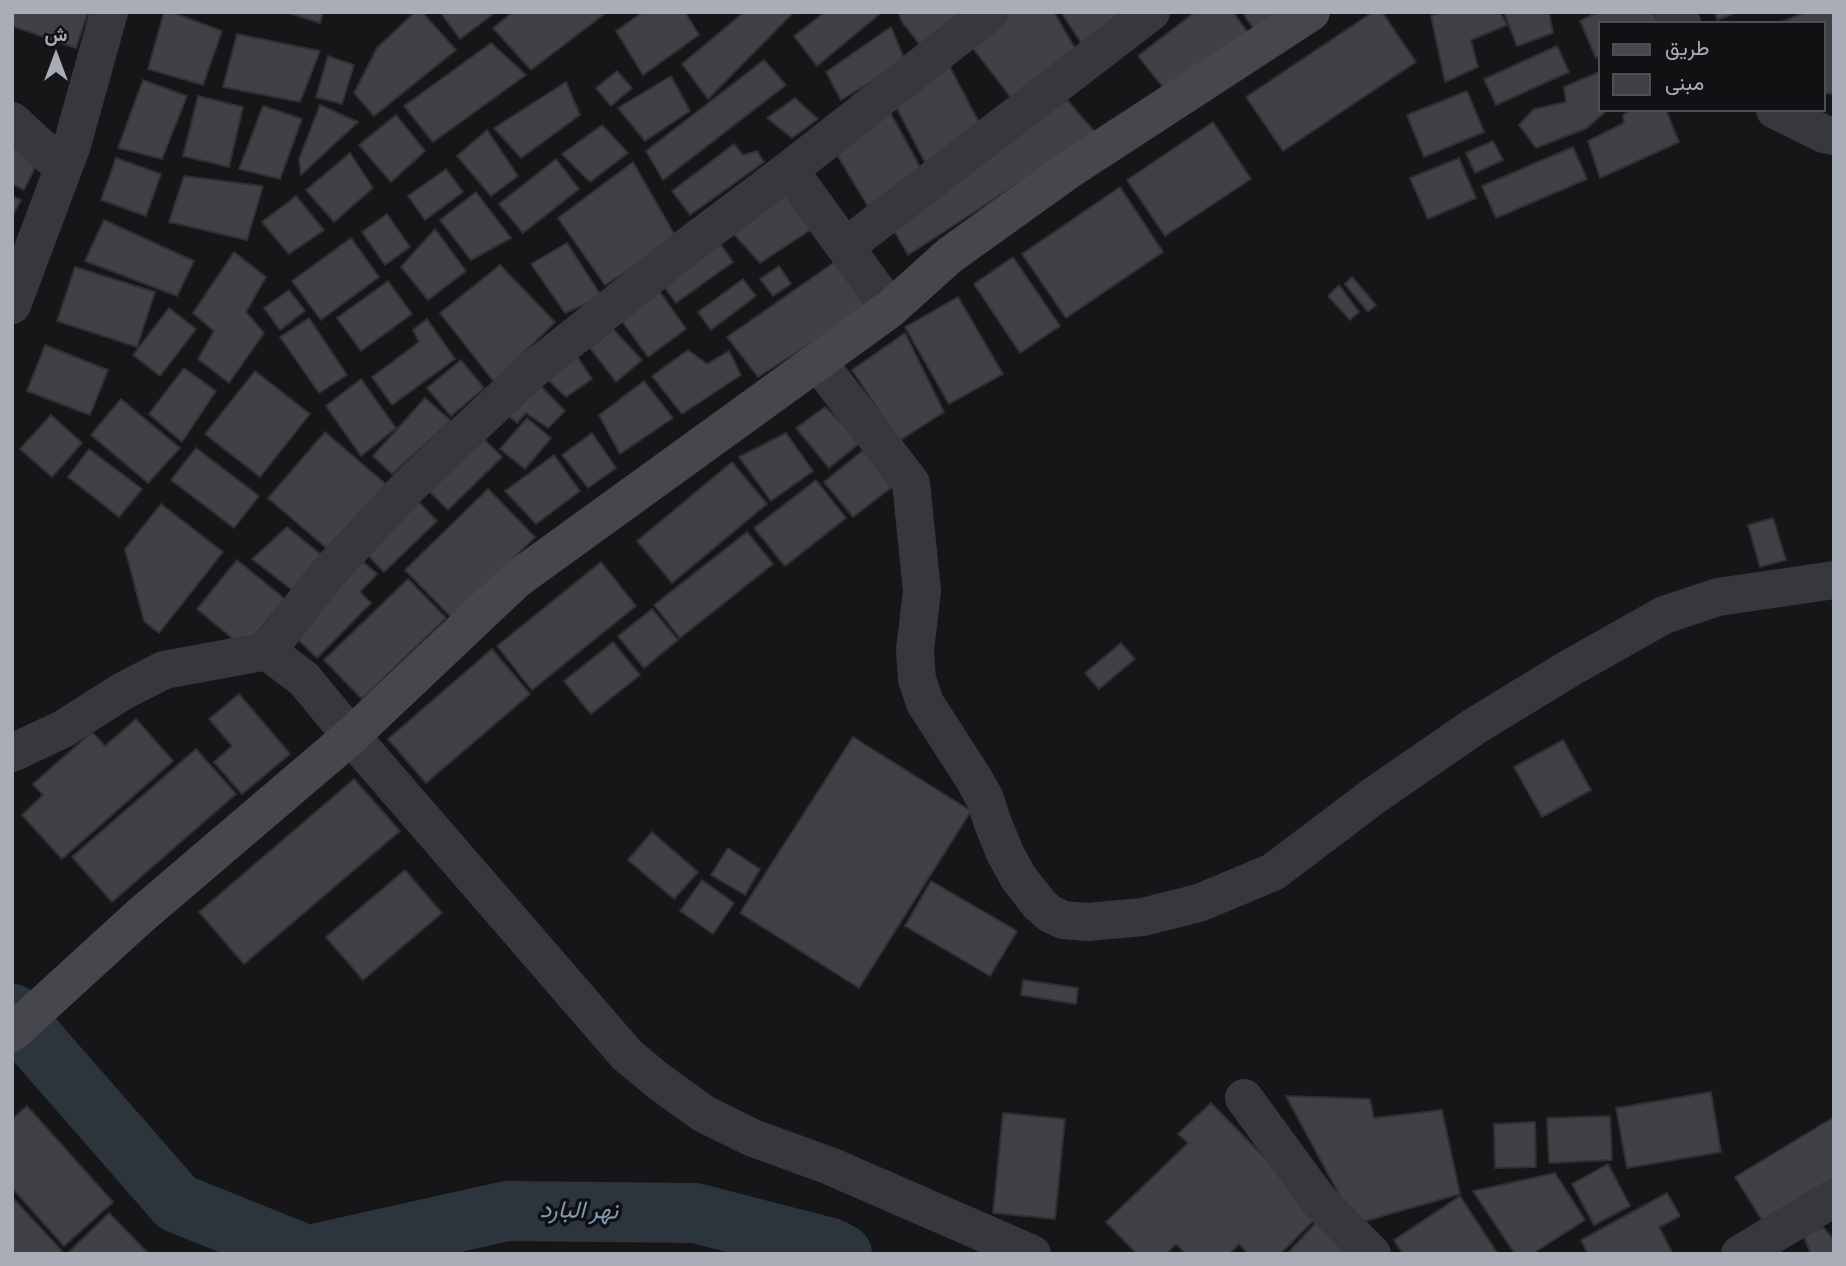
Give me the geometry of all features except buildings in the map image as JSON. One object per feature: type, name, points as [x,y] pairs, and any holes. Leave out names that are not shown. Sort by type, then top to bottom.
[{"type":"main road","points":[[12,1033],[140,916],[351,736],[517,579],[890,309],[950,255],[1070,169],[1311,12]]},
{"type":"street","points":[[12,305],[72,145],[109,12]]},
{"type":"street","points":[[12,753],[63,729],[123,691],[164,670],[267,651],[327,574],[409,486],[530,372],[990,12]]},
{"type":"street","points":[[845,247],[1151,12]]},
{"type":"street","points":[[1779,112],[1824,134],[1834,135]]},
{"type":"street","points":[[12,121],[64,168]]},
{"type":"street","points":[[789,170],[890,309]]},
{"type":"street","points":[[817,362],[911,483],[922,591],[915,650],[917,679],[925,704],[985,799],[1005,853],[1018,877],[1039,904],[1063,920],[1087,922],[1143,916],[1199,903],[1273,872],[1375,795],[1475,726],[1664,615],[1718,597],[1834,580]]},
{"type":"street","points":[[267,651],[304,679],[627,1055],[657,1080],[704,1114],[753,1138],[830,1166],[1032,1254]]},
{"type":"street","points":[[1244,1098],[1320,1202],[1372,1254]]},
{"type":"street","points":[[1740,1254],[1834,1198]]},
{"type":"waterway","name":"نهر البارد","points":[[12,1014],[177,1203],[304,1254]]},
{"type":"waterway","name":"نهر البارد","points":[[314,1254],[507,1211],[695,1213],[831,1248],[842,1254]]}]
